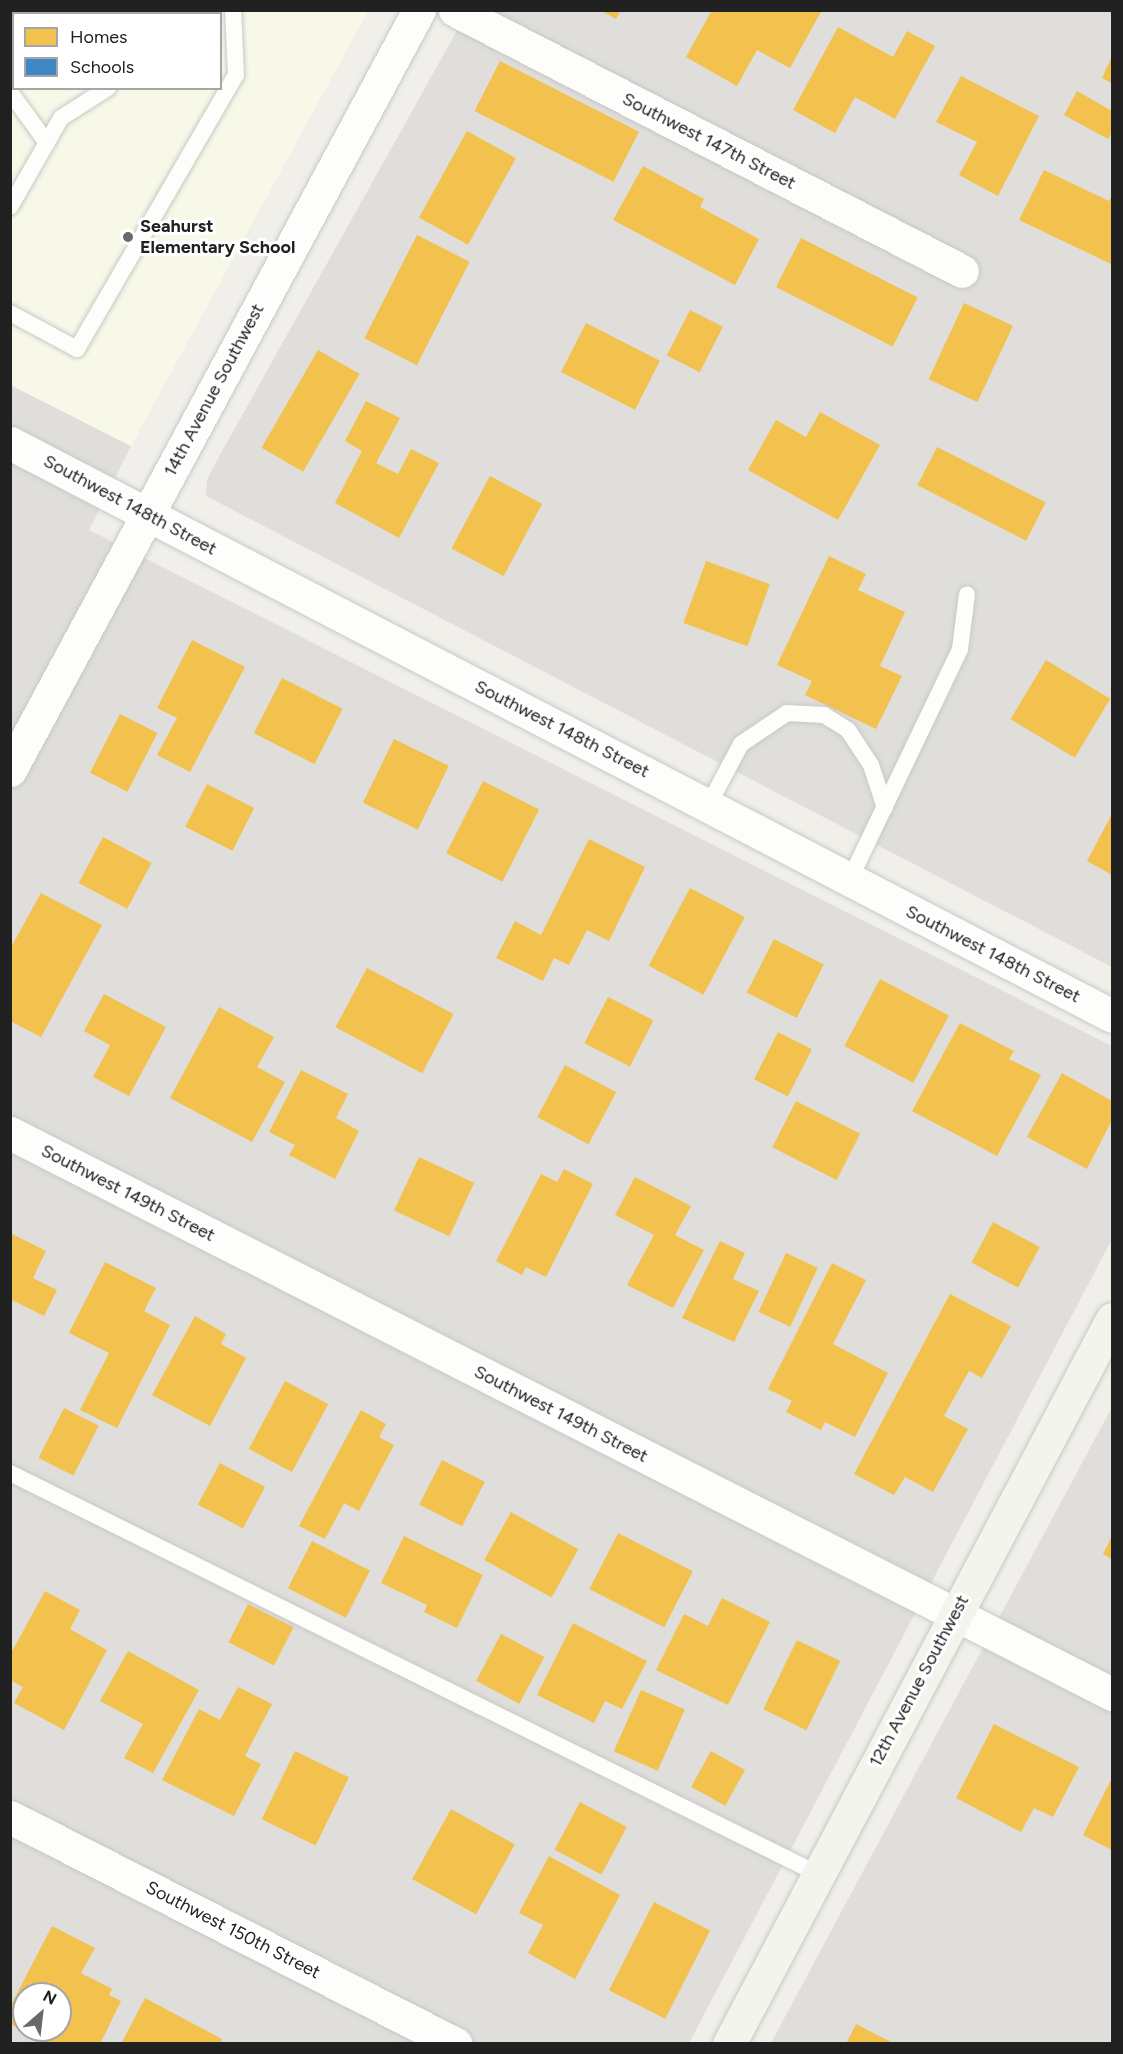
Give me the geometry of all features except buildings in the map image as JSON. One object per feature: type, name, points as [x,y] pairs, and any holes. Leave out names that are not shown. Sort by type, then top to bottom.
[{"type":"street","name":"14th Avenue Southwest","points":[[10,770],[419,10]]},
{"type":"street","name":"Southwest 147th Street","points":[[455,10],[962,271]]},
{"type":"street","name":"Southwest 148th Street","points":[[10,443],[1113,1016]]},
{"type":"street","name":"Southwest 149th Street","points":[[10,1133],[1113,1694]]},
{"type":"street","name":"12th Avenue Southwest","points":[[729,2043],[954,1614],[1113,1319]]},
{"type":"street","name":"Southwest 150th Street","points":[[10,1817],[455,2043]]},
{"type":"lane","points":[[10,313],[77,349],[236,75],[233,10]]},
{"type":"lane","points":[[10,207],[61,118],[105,90]]},
{"type":"lane","points":[[10,92],[47,143]]},
{"type":"lane","points":[[850,879],[960,649],[967,594]]},
{"type":"lane","points":[[708,806],[741,744],[787,713],[824,715],[848,730],[871,765],[885,808]]},
{"type":"lane","points":[[10,1473],[818,1874]]},
{"type":"shaded area","name":"Seahurst Elementary School","points":[[10,11],[368,11],[131,446],[11,385]]},
{"type":"shaded area","points":[[468,11],[1112,11],[1112,967],[206,496],[207,480],[216,462]]},
{"type":"shaded area","points":[[10,385],[131,446],[89,530],[1112,1046],[1112,1239],[689,2043],[11,2043]]},
{"type":"shaded area","points":[[1112,1407],[1112,2043],[771,2043]]},
{"type":"place","name":"Seahurst Elementary School","points":[[128,237]]}]
